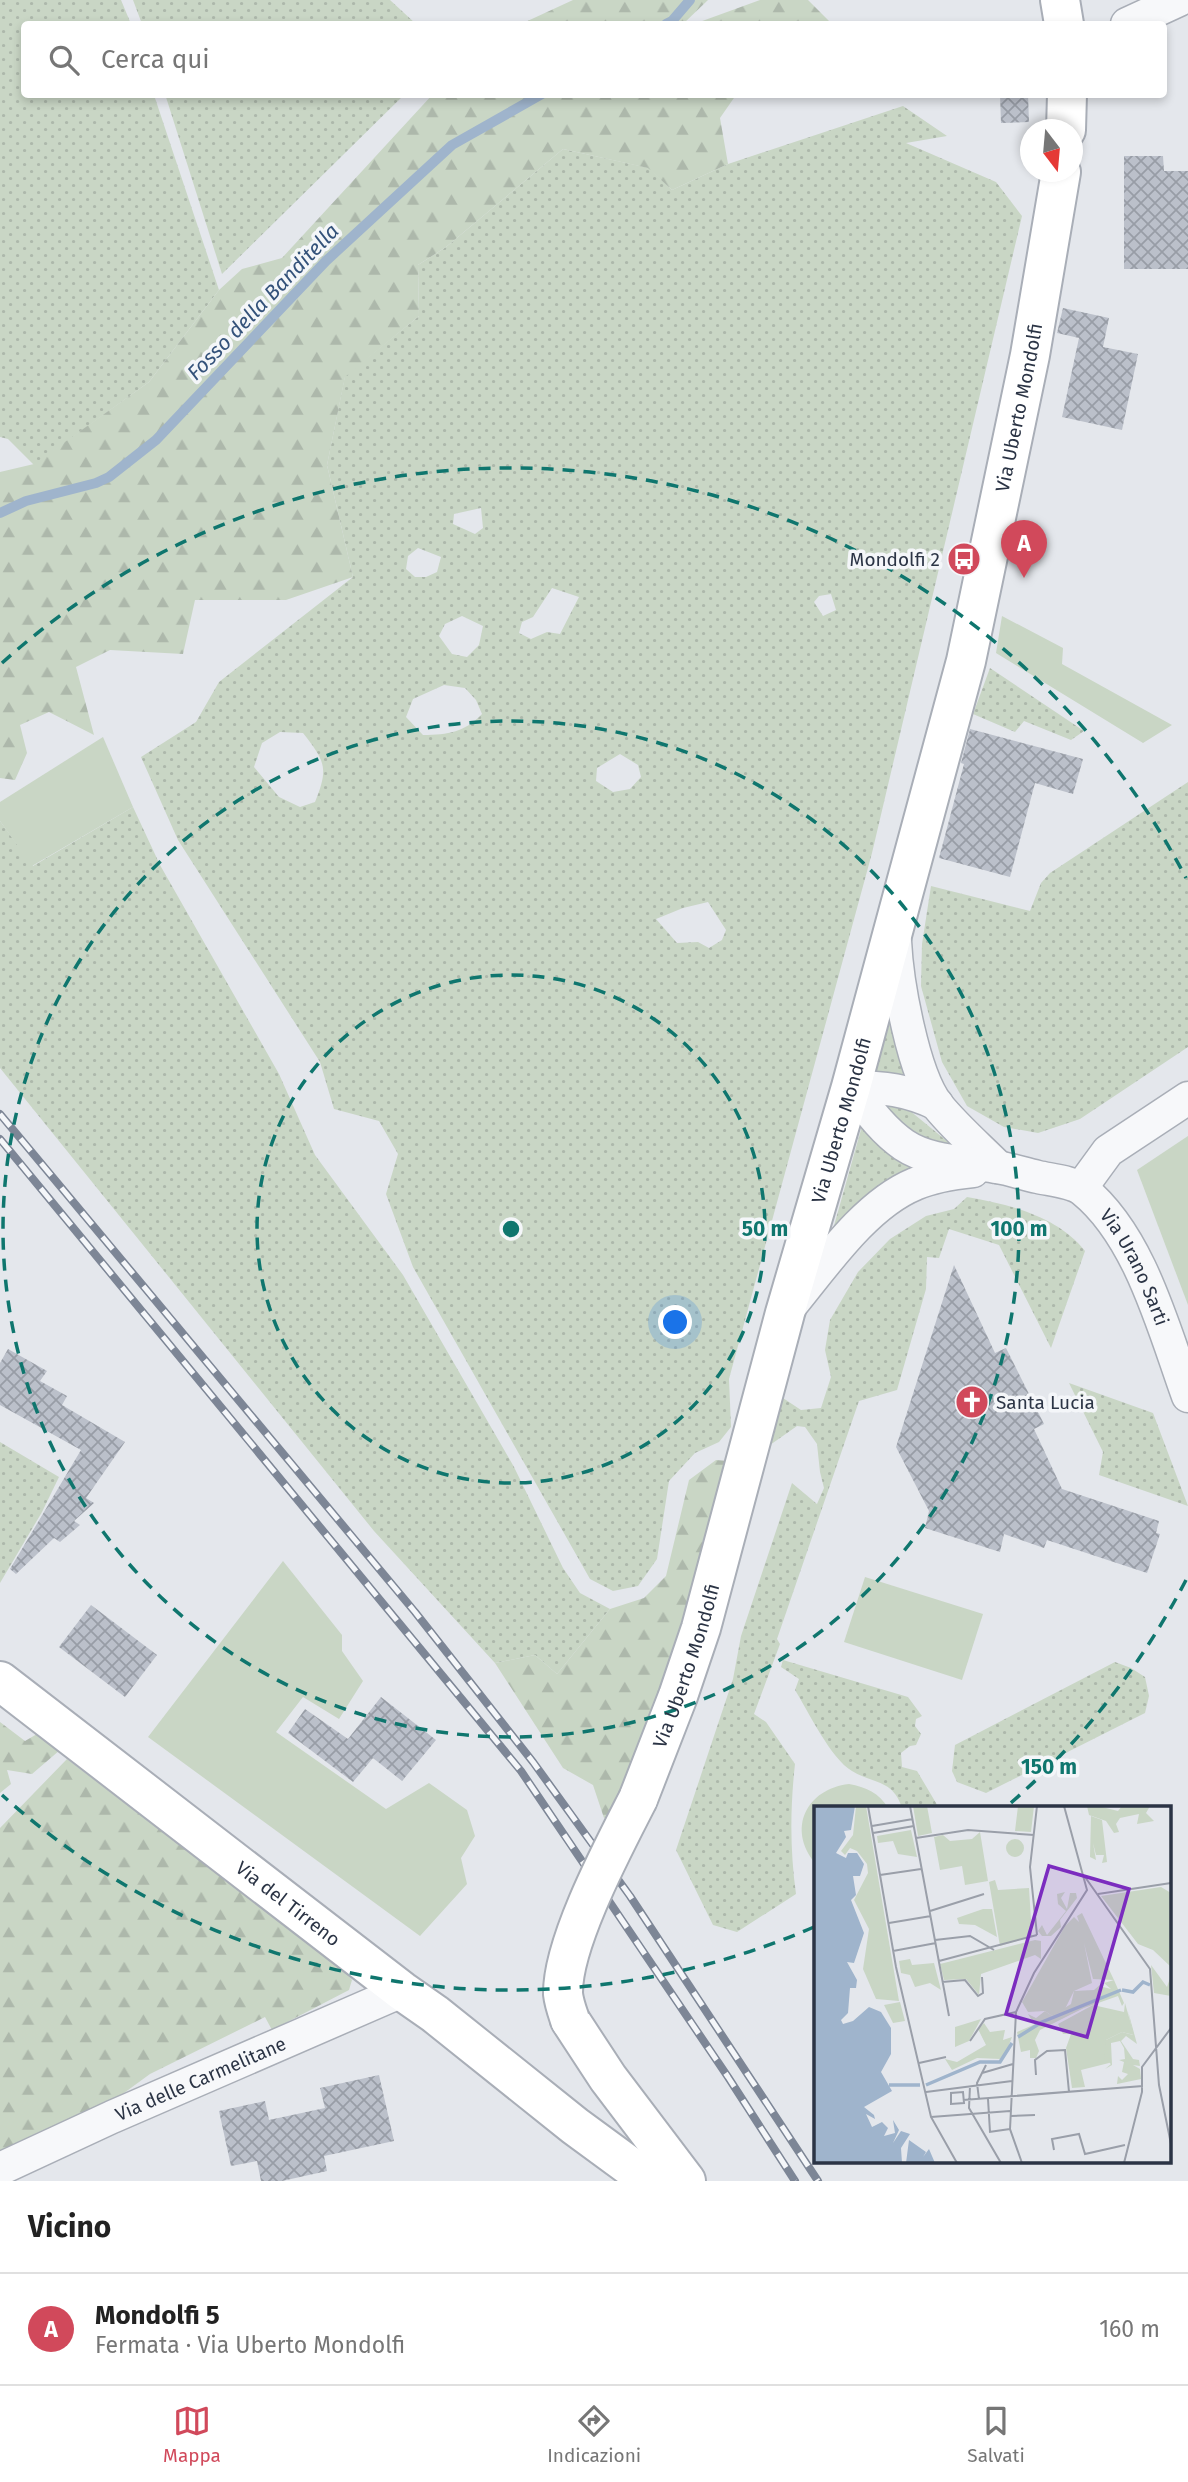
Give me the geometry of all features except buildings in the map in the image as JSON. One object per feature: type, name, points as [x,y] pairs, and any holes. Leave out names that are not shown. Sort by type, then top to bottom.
[{"type":"main road","points":[[1060,0],[1064,21]]},
{"type":"main road","points":[[1066,119],[1067,98]]},
{"type":"main road","name":"Via Uberto Mondolfi","points":[[686,2181],[608,2078],[570,2020],[564,1993],[567,1968],[592,1896],[638,1799],[701,1628],[785,1313],[851,1087],[981,597],[1030,355],[1059,182]]},
{"type":"main road","name":"Via del Tirreno","points":[[0,1681],[435,2014],[575,2126],[650,2181]]},
{"type":"main road","name":"Via del Tirreno","points":[[575,2126],[614,2134],[630,2134],[636,2120],[608,2078]]},
{"type":"street","points":[[1134,21],[1179,0]]},
{"type":"street","points":[[894,926],[895,957],[906,1017],[921,1068],[936,1104],[998,1167]]},
{"type":"street","points":[[851,1087],[901,1090],[936,1104]]},
{"type":"street","points":[[851,1087],[873,1117],[905,1146],[930,1157],[998,1167],[1081,1188],[1108,1151],[1188,1098]]},
{"type":"street","points":[[785,1313],[852,1233],[896,1194],[914,1184],[944,1175],[998,1167]]},
{"type":"street","name":"Via Urano Sarti","points":[[1081,1188],[1119,1231],[1138,1266],[1188,1396]]},
{"type":"street","name":"Via delle Carmelitane","points":[[0,2169],[112,2117],[402,1991]]},
{"type":"green space","points":[[0,0],[121,0],[130,21],[21,21],[21,98],[155,98],[219,290],[149,382],[34,465],[8,439],[0,437]]},
{"type":"green space","points":[[133,0],[390,0],[413,21],[141,21]]},
{"type":"green space","points":[[573,0],[708,0],[686,21],[528,21]]},
{"type":"green space","points":[[760,0],[808,0],[829,21],[702,21]]},
{"type":"green space","points":[[166,98],[401,98],[222,274]]},
{"type":"green space","points":[[429,98],[734,98],[720,118],[728,164],[672,190],[648,168],[563,149],[446,247],[418,265],[419,316],[345,377],[327,465],[353,577],[286,600],[195,600],[183,654],[110,650],[76,667],[94,735],[49,712],[20,725],[27,753],[15,780],[0,778],[0,472],[34,464],[149,382],[219,290],[242,269],[282,258]]},
{"type":"green space","points":[[903,106],[947,136],[906,143],[996,182],[1022,216],[872,853],[729,1379],[731,1427],[719,1442],[695,1453],[669,1481],[657,1559],[638,1586],[613,1591],[590,1579],[413,1267],[386,1194],[398,1154],[379,1121],[334,1109],[320,1062],[178,840],[141,757],[196,722],[219,682],[353,577],[327,465],[345,376],[419,316],[418,265],[446,247],[563,149],[649,168],[672,190],[728,164]],"holes":[[[481,508],[483,528],[475,534],[453,524],[454,514]],[[418,548],[441,557],[437,572],[426,577],[415,577],[406,569],[408,556]],[[552,588],[579,597],[560,634],[547,632],[531,639],[519,633],[522,622],[533,617]],[[831,594],[836,610],[823,616],[814,602],[819,596]],[[462,616],[483,626],[479,645],[467,657],[452,654],[439,636],[445,624]],[[444,685],[465,688],[476,700],[482,714],[462,729],[432,735],[423,735],[406,717],[413,699]],[[280,732],[303,733],[322,765],[322,781],[315,802],[300,807],[279,797],[254,767],[262,743]],[[620,754],[638,765],[641,777],[630,789],[613,792],[596,781],[597,768]],[[708,902],[726,930],[722,940],[709,948],[698,942],[677,943],[656,919]]]},
{"type":"green space","points":[[1002,616],[1063,648],[1062,664],[1172,725],[1143,743],[996,653]]},
{"type":"green space","points":[[990,668],[1084,731],[1071,740],[1024,721],[1015,732],[973,714]]},
{"type":"green space","points":[[103,737],[133,807],[32,866],[0,821],[0,802]]},
{"type":"green space","points":[[1188,782],[1188,1047],[1080,1119],[1038,1133],[1004,1127],[967,1106],[942,1062],[921,986],[922,944],[931,886],[1030,911],[1041,883],[1050,873]]},
{"type":"green space","points":[[133,807],[160,865],[279,1074],[315,1155],[403,1275],[514,1467],[563,1568],[580,1593],[610,1609],[557,1674],[535,1655],[495,1663],[374,1531],[0,1068],[0,821],[33,866]]},
{"type":"green space","points":[[892,1016],[909,1081],[873,1078]]},
{"type":"green space","points":[[886,1104],[909,1110],[964,1155],[913,1134],[884,1111]]},
{"type":"green space","points":[[862,1126],[874,1141],[888,1152],[922,1170],[830,1240]]},
{"type":"green space","points":[[1188,1136],[1188,1305],[1137,1170]]},
{"type":"green space","points":[[967,1197],[999,1203],[1047,1220],[1074,1239],[1085,1251],[1051,1348],[999,1245],[949,1229],[939,1258],[927,1257],[926,1289],[897,1390],[859,1401],[777,1639],[780,1644],[754,1714],[766,1722],[795,1764],[791,1829],[796,1894],[737,1932],[713,1925],[676,1850],[733,1679],[741,1636],[792,1483],[817,1504],[824,1488],[817,1444],[805,1427],[797,1426],[770,1445],[783,1398],[801,1410],[821,1408],[831,1377],[825,1350],[830,1320],[858,1272],[890,1239],[926,1216],[954,1209]]},
{"type":"green space","points":[[1069,1383],[1153,1413],[1188,1506],[1099,1475],[1103,1452]]},
{"type":"green space","points":[[0,1442],[59,1477],[42,1512],[0,1583]]},
{"type":"green space","points":[[716,1460],[728,1461],[663,1695],[614,1815],[604,1818],[593,1785],[563,1768],[495,1663],[535,1655],[557,1674],[610,1609],[644,1598],[666,1576],[689,1480]]},
{"type":"green space","points":[[283,1561],[342,1635],[342,1651],[363,1681],[339,1719],[303,1697],[276,1732],[386,1809],[429,1783],[467,1810],[475,1836],[461,1858],[467,1884],[420,1936],[148,1737]]},
{"type":"green space","points":[[865,1577],[983,1614],[962,1680],[844,1642]]},
{"type":"green space","points":[[783,1660],[908,1697],[922,1716],[916,1719],[915,1726],[921,1734],[916,1745],[901,1753],[902,1767],[917,1771],[938,1806],[901,1806],[888,1787],[844,1765],[828,1746],[795,1690],[799,1679],[781,1667]]},
{"type":"green space","points":[[1115,1662],[1145,1677],[1149,1696],[1145,1713],[986,1793],[957,1782],[952,1771],[955,1745]]},
{"type":"green space","points":[[0,1722],[25,1741],[37,1734],[60,1750],[32,1774],[7,1770],[11,1784],[0,1793]]},
{"type":"green space","points":[[67,1759],[343,1969],[352,1980],[349,1990],[272,2030],[265,2017],[150,2074],[113,2101],[0,2151],[0,1828]]},
{"type":"green space","points":[[849,1784],[861,1787],[872,1792],[886,1806],[814,1806],[814,1861],[802,1837],[802,1824],[812,1802],[834,1787]]},
{"type":"waterway","name":"Fosso della Banditella","points":[[672,21],[690,0]]},
{"type":"waterway","name":"Fosso della Banditella","points":[[0,513],[26,501],[96,483],[109,477],[156,440],[326,261],[452,145],[535,98]]},
{"type":"railway","points":[[0,1114],[415,1612],[533,1762],[630,1896],[818,2181]]},
{"type":"railway","points":[[0,1139],[521,1771],[795,2181]]},
{"type":"place","name":"Mondolfi 2","points":[[964,559]]},
{"type":"place","name":"Mondolfi 5","points":[[1024,578]]},
{"type":"place","name":"Santa Lucia","points":[[972,1402]]}]
